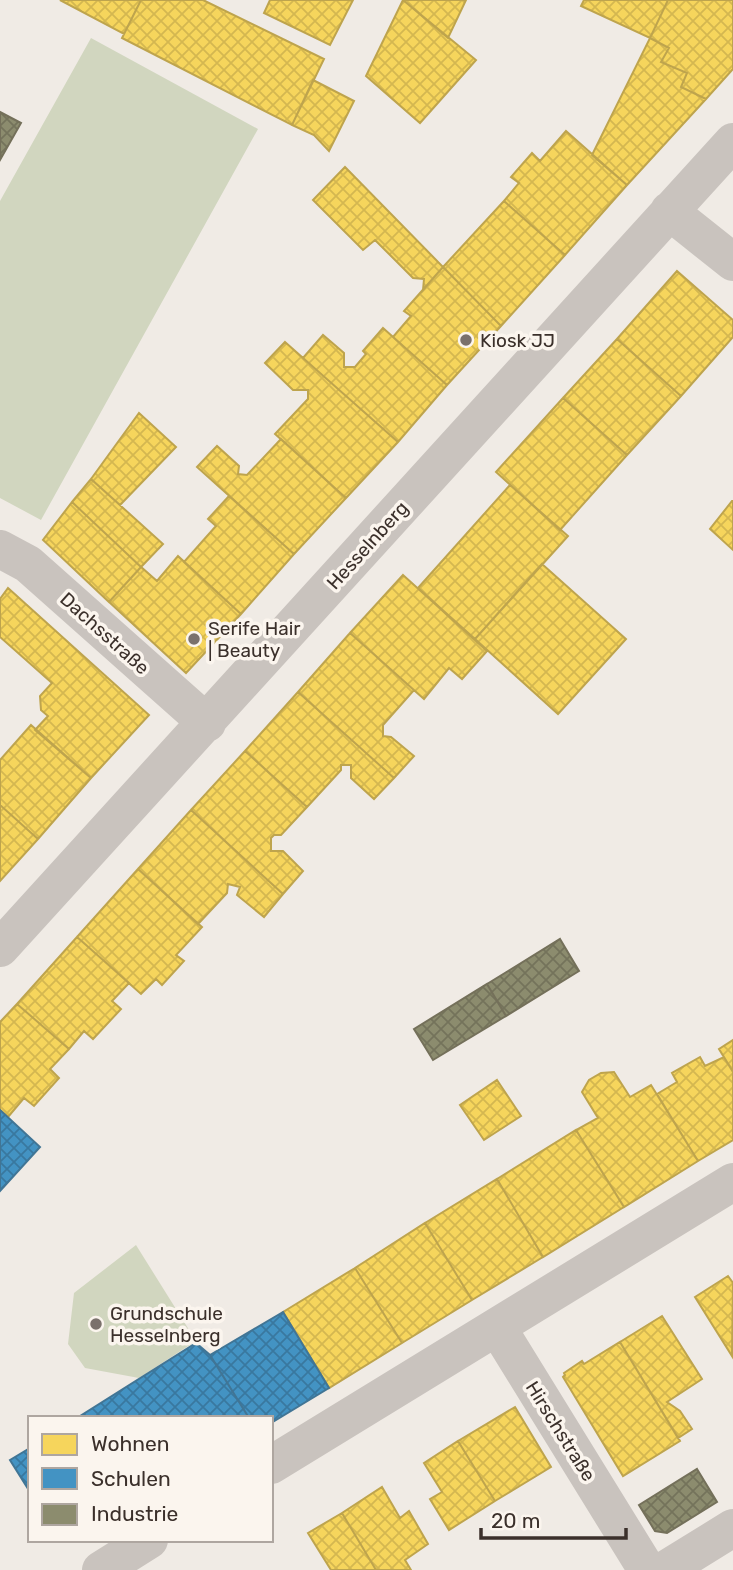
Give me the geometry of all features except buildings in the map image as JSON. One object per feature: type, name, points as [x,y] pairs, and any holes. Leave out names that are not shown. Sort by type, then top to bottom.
[{"type":"street","name":"Hesselnberg","points":[[0,948],[733,142]]},
{"type":"street","points":[[670,211],[733,262]]},
{"type":"street","name":"Dachsstraße","points":[[0,549],[28,564],[206,723]]},
{"type":"street","points":[[273,1464],[733,1182]]},
{"type":"street","name":"Hirschstraße","points":[[497,1327],[646,1570]]},
{"type":"street","points":[[665,1570],[733,1528]]},
{"type":"street","points":[[102,1570],[146,1542]]},
{"type":"green space","points":[[91,38],[258,129],[41,520],[0,498],[0,201]]},
{"type":"green space","points":[[136,1245],[196,1341],[139,1378],[85,1368],[68,1344],[74,1293]]},
{"type":"place","name":"Kiosk JJ","points":[[466,340]]},
{"type":"place","name":"Serife Hair | Beauty","points":[[194,639]]},
{"type":"place","name":"Grundschule Hesselnberg","points":[[96,1324]]}]
